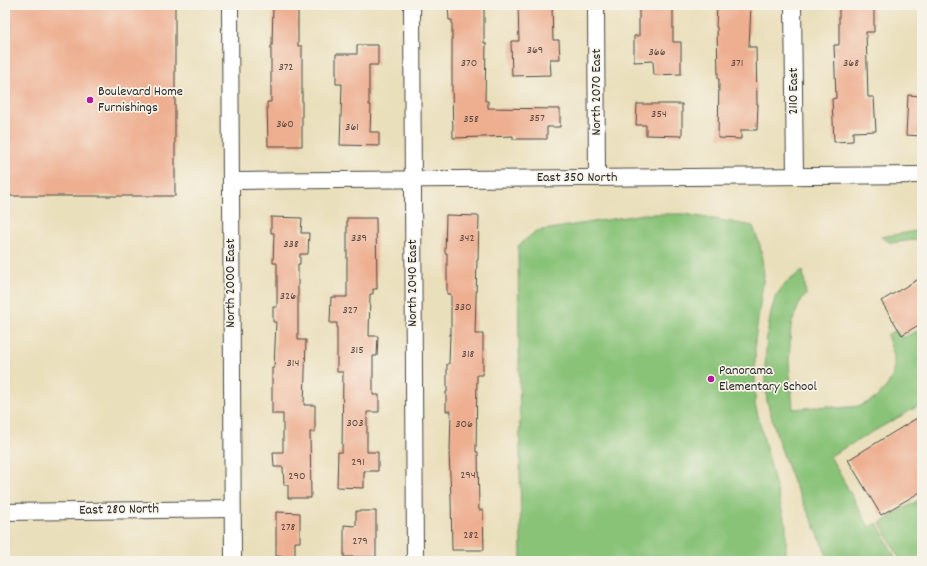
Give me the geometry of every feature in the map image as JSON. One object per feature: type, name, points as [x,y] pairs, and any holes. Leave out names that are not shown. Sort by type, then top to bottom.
[{"type":"street","name":"North 2000 East","points":[[230,5],[233,561]]},
{"type":"street","name":"North 2040 East","points":[[412,5],[415,561]]},
{"type":"street","name":"North 2070 East","points":[[596,5],[597,178]]},
{"type":"street","name":"2110 East","points":[[793,5],[795,176]]},
{"type":"street","name":"East 350 North","points":[[231,181],[922,175]]},
{"type":"street","name":"East 280 North","points":[[5,512],[232,509]]},
{"type":"green space","points":[[644,214],[685,214],[753,226],[760,245],[764,275],[755,341],[755,404],[786,526],[786,561],[521,561],[518,246],[536,231]]},
{"type":"green space","points":[[922,230],[922,239],[891,243],[881,237]]},
{"type":"green space","points":[[803,270],[806,295],[800,302],[791,325],[789,362],[793,409],[828,406],[839,408],[860,406],[876,398],[887,386],[894,373],[894,356],[887,335],[896,330],[902,338],[919,330],[922,336],[922,404],[830,456],[869,527],[877,523],[897,561],[829,561],[815,527],[793,482],[779,443],[767,401],[765,367],[767,335],[776,295],[787,282]]},
{"type":"green space","points":[[922,498],[922,561],[901,561],[880,523]]},
{"type":"building","name":"Boulevard Home Furnishings","points":[[5,5],[175,5],[175,196],[5,196]]},
{"type":"building","points":[[273,5],[298,5],[298,46],[302,46],[302,146],[268,146],[267,102],[271,102]]},
{"type":"building","points":[[448,5],[484,5],[484,43],[486,43],[485,101],[488,101],[488,108],[560,109],[560,127],[547,127],[547,139],[513,139],[513,136],[453,138],[452,20],[449,20]]},
{"type":"building","points":[[518,5],[552,5],[553,40],[559,40],[560,59],[550,59],[551,75],[512,76],[511,41],[519,41]]},
{"type":"building","points":[[639,5],[673,5],[673,42],[681,42],[681,74],[654,75],[653,61],[634,62],[634,36],[639,36]]},
{"type":"building","points":[[717,5],[751,5],[749,47],[756,47],[758,104],[757,130],[741,130],[741,139],[718,138],[719,79],[716,27]]},
{"type":"building","points":[[839,5],[874,5],[874,32],[866,32],[868,97],[874,97],[876,131],[853,132],[853,141],[834,142],[832,99],[836,98],[834,45],[839,45]]},
{"type":"building","points":[[357,45],[378,45],[378,65],[369,65],[369,105],[371,105],[370,132],[379,132],[379,146],[340,145],[342,84],[336,84],[336,54],[357,54]]},
{"type":"building","points":[[908,95],[922,96],[922,136],[906,135]]},
{"type":"building","points":[[637,104],[682,104],[682,136],[646,135],[646,125],[636,125]]},
{"type":"building","points":[[446,215],[479,216],[475,334],[483,334],[483,375],[477,375],[476,452],[478,452],[479,510],[483,510],[484,550],[452,550],[449,453],[451,411],[446,411],[447,364],[449,364],[451,334],[451,294],[447,294],[447,253],[445,253]]},
{"type":"building","points":[[271,217],[302,218],[301,233],[309,233],[308,254],[300,254],[300,264],[298,264],[298,340],[306,340],[304,405],[315,405],[315,432],[310,432],[311,498],[288,498],[288,485],[284,485],[283,467],[274,467],[273,452],[283,452],[283,414],[272,414],[272,368],[274,368],[276,322],[273,322],[273,307],[277,307],[277,263],[273,263],[274,233],[271,233]]},
{"type":"building","points":[[347,218],[376,218],[377,289],[373,289],[373,294],[370,294],[369,336],[378,336],[377,356],[373,356],[373,395],[379,395],[379,412],[367,412],[367,452],[378,452],[378,471],[364,471],[364,488],[337,487],[338,452],[342,452],[343,372],[337,372],[337,323],[330,323],[331,297],[347,297]]},
{"type":"building","points":[[922,277],[922,323],[902,335],[881,301]]},
{"type":"building","points":[[922,415],[922,491],[881,515],[848,460]]},
{"type":"building","points":[[356,511],[376,511],[376,557],[344,557],[344,525],[356,526]]},
{"type":"building","points":[[276,512],[300,513],[300,542],[295,542],[295,557],[276,556]]},
{"type":"place","name":"Boulevard Home Furnishings","points":[[90,100]]},
{"type":"place","name":"Panorama Elementary School","points":[[711,379]]}]
